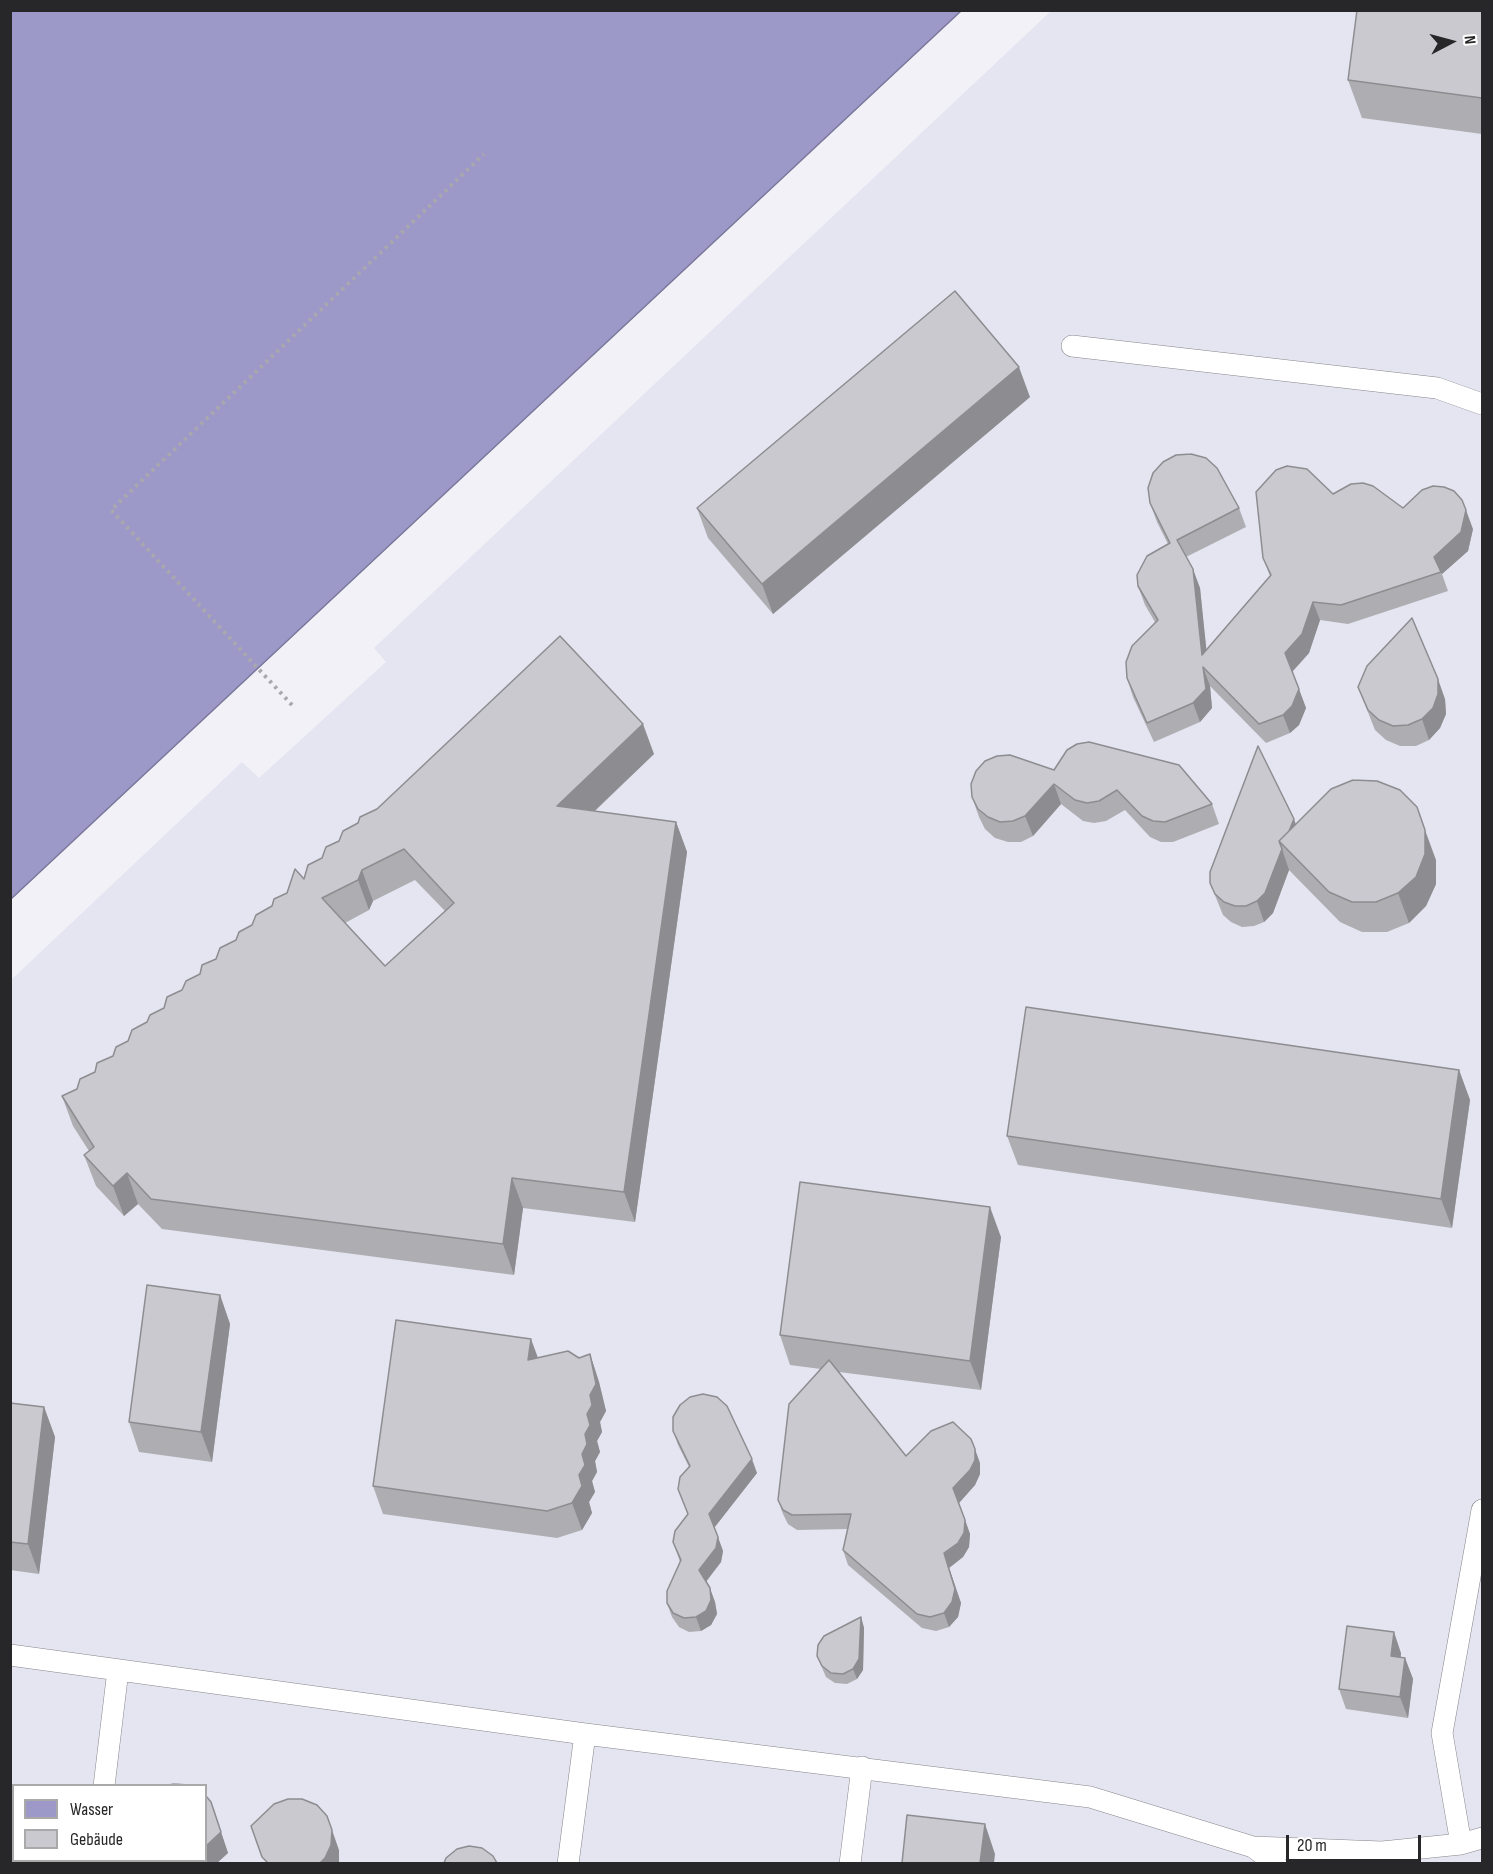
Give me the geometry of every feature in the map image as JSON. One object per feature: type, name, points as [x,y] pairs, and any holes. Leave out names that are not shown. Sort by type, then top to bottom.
[{"type":"lane","points":[[1071,346],[1437,388],[1482,404]]},
{"type":"lane","points":[[1461,1844],[1442,1732],[1482,1510]]},
{"type":"lane","points":[[10,1655],[585,1734],[1090,1797],[1254,1847],[1382,1852],[1461,1844],[1482,1838]]},
{"type":"lane","points":[[104,1784],[118,1670]]},
{"type":"lane","points":[[568,1863],[585,1734]]},
{"type":"lane","points":[[850,1863],[862,1767]]},
{"type":"lane","points":[[1254,1847],[1276,1863]]},
{"type":"path","points":[[292,705],[111,510],[484,154]]},
{"type":"shaded area","points":[[1051,11],[1482,11],[1482,1863],[11,1864],[11,980],[242,762],[259,778],[386,662],[374,648]]},
{"type":"water","points":[[11,10],[961,10],[961,11],[11,899]]},
{"type":"building","points":[[1357,10],[1482,10],[1482,98],[1348,80]]},
{"type":"building","points":[[955,291],[1019,367],[762,584],[697,508]]},
{"type":"building","points":[[1191,454],[1206,458],[1217,468],[1239,508],[1177,540],[1193,569],[1202,655],[1271,575],[1263,558],[1256,492],[1276,470],[1287,466],[1307,469],[1333,494],[1351,484],[1363,483],[1373,486],[1403,508],[1422,490],[1433,486],[1444,487],[1454,491],[1462,500],[1466,510],[1461,532],[1434,557],[1441,572],[1341,605],[1313,602],[1302,634],[1285,653],[1299,689],[1292,706],[1283,715],[1259,724],[1203,667],[1206,689],[1193,703],[1147,723],[1127,678],[1126,662],[1132,646],[1158,620],[1138,586],[1137,575],[1147,556],[1170,543],[1150,503],[1148,488],[1153,473],[1163,462],[1176,455]]},
{"type":"building","points":[[1412,618],[1438,679],[1438,694],[1433,708],[1422,719],[1408,725],[1393,726],[1379,720],[1368,710],[1358,687],[1367,666]]},
{"type":"building","points":[[560,636],[643,724],[557,806],[676,822],[624,1192],[512,1178],[503,1244],[151,1199],[127,1173],[113,1186],[84,1155],[94,1147],[62,1096],[77,1089],[80,1079],[95,1072],[97,1063],[113,1056],[116,1047],[128,1041],[132,1030],[147,1022],[150,1015],[164,1008],[167,997],[182,990],[186,981],[200,974],[202,965],[216,959],[220,948],[236,940],[239,932],[252,925],[256,915],[272,906],[274,899],[287,893],[295,869],[304,879],[308,865],[322,858],[326,847],[339,841],[343,831],[358,823],[360,817],[377,809]],"holes":[[[404,849],[454,903],[385,966],[322,898],[358,880],[362,870]]]},
{"type":"building","points":[[1089,742],[1179,765],[1212,804],[1165,822],[1153,821],[1142,816],[1117,790],[1099,801],[1087,803],[1075,800],[1054,784],[1025,816],[1013,821],[1000,822],[988,817],[978,809],[972,797],[971,784],[976,771],[985,761],[997,756],[1010,755],[1054,770],[1067,750],[1077,744]]},
{"type":"building","points":[[1258,746],[1294,819],[1289,831],[1279,841],[1282,849],[1265,893],[1257,901],[1246,906],[1235,906],[1224,902],[1215,894],[1210,883],[1210,872]]},
{"type":"building","points":[[1353,780],[1377,781],[1400,790],[1417,807],[1425,830],[1425,854],[1416,877],[1398,893],[1376,902],[1352,902],[1329,892],[1279,841],[1331,789]]},
{"type":"building","points":[[1026,1007],[1459,1070],[1441,1199],[1007,1136]]},
{"type":"building","points":[[800,1182],[990,1207],[970,1361],[780,1335]]},
{"type":"building","points":[[147,1285],[220,1295],[201,1432],[129,1422]]},
{"type":"building","points":[[396,1320],[531,1339],[528,1360],[568,1351],[579,1358],[590,1354],[596,1384],[590,1395],[592,1405],[587,1414],[590,1425],[585,1434],[587,1444],[582,1454],[585,1465],[579,1475],[582,1486],[572,1503],[547,1511],[373,1486]]},
{"type":"building","points":[[829,1360],[906,1456],[931,1431],[953,1422],[971,1439],[975,1449],[975,1460],[970,1470],[953,1488],[965,1520],[964,1533],[958,1543],[944,1553],[955,1589],[952,1602],[944,1613],[930,1617],[917,1614],[843,1550],[851,1514],[792,1515],[783,1510],[778,1500],[789,1404]]},
{"type":"building","points":[[703,1394],[717,1397],[727,1406],[752,1459],[709,1514],[718,1537],[716,1548],[699,1570],[710,1588],[711,1600],[706,1611],[696,1617],[684,1618],[673,1613],[667,1603],[667,1591],[681,1560],[673,1542],[675,1531],[688,1514],[678,1489],[680,1477],[690,1466],[673,1431],[673,1417],[680,1405],[690,1397]]},
{"type":"building","points":[[10,1403],[44,1407],[28,1544],[10,1542]]},
{"type":"building","points":[[861,1617],[859,1659],[853,1669],[843,1674],[831,1673],[822,1666],[817,1656],[818,1645],[824,1636]]},
{"type":"building","points":[[1347,1626],[1394,1632],[1391,1656],[1405,1658],[1400,1697],[1339,1689]]},
{"type":"building","points":[[207,1797],[211,1802],[221,1832],[207,1845]]},
{"type":"building","points":[[288,1799],[302,1799],[317,1805],[327,1816],[332,1830],[331,1845],[320,1863],[268,1863],[262,1857],[251,1826],[274,1804]]},
{"type":"building","points":[[907,1815],[985,1824],[980,1863],[902,1863]]},
{"type":"building","points":[[469,1846],[482,1848],[493,1856],[497,1863],[444,1863],[446,1858],[457,1849]]}]
